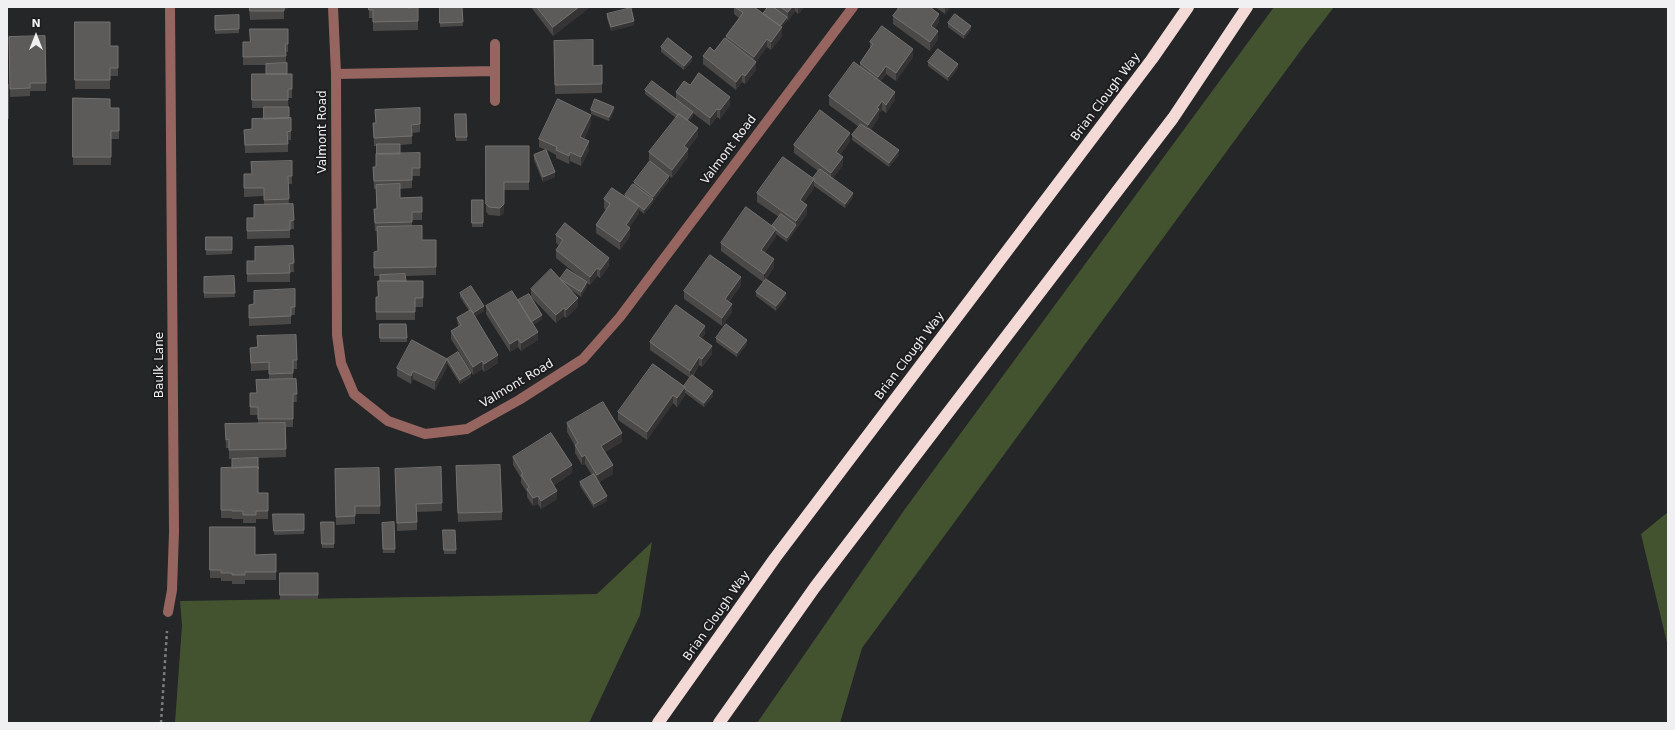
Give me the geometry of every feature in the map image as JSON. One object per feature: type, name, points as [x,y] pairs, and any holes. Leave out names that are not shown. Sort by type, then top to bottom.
[{"type":"highway","name":"Brian Clough Way","points":[[658,723],[775,558],[1148,65],[1188,7]]},
{"type":"highway","points":[[719,723],[820,580],[1173,118],[1248,7]]},
{"type":"street","name":"Baulk Lane","points":[[168,612],[172,590],[174,532],[170,7]]},
{"type":"street","name":"Valmont Road","points":[[333,7],[336,74],[337,335],[341,363],[354,394],[388,421],[426,434],[467,429],[519,400],[583,359],[620,317],[853,7]]},
{"type":"street","points":[[495,44],[495,101]]},
{"type":"street","name":"Valmont Road","points":[[336,74],[495,71]]},
{"type":"path","points":[[161,723],[168,612]]},
{"type":"green space","points":[[1274,7],[1334,7],[862,648],[840,723],[757,723],[905,509]]},
{"type":"green space","points":[[1668,512],[1668,647],[1641,534]]},
{"type":"green space","points":[[652,542],[640,615],[589,723],[175,723],[182,625],[180,601],[597,594]]},
{"type":"building","points":[[250,7],[284,7],[284,11],[250,11]]},
{"type":"building","points":[[369,7],[418,7],[418,21],[373,22],[373,10],[369,10]]},
{"type":"building","points":[[440,7],[462,7],[463,22],[440,23]]},
{"type":"building","points":[[537,7],[579,7],[553,27]]},
{"type":"building","points":[[735,7],[754,7],[782,27],[771,42],[767,39],[754,57],[726,36],[743,13]]},
{"type":"building","points":[[768,7],[773,7],[787,17],[780,26],[763,14]]},
{"type":"building","points":[[781,7],[792,7],[788,12]]},
{"type":"building","points":[[900,7],[930,7],[939,14],[931,26],[938,31],[930,42],[893,16]]},
{"type":"building","points":[[631,8],[634,21],[611,27],[607,14]]},
{"type":"building","points":[[955,14],[971,26],[964,35],[948,23]]},
{"type":"building","points":[[239,15],[239,29],[215,30],[215,16]]},
{"type":"building","points":[[75,22],[110,22],[110,46],[118,46],[118,68],[110,68],[110,80],[75,80]]},
{"type":"building","points":[[882,26],[913,49],[896,73],[886,66],[878,77],[860,63],[873,44],[870,42]]},
{"type":"building","points":[[250,29],[288,29],[288,44],[285,44],[286,56],[243,57],[243,42],[250,42]]},
{"type":"building","points":[[45,36],[46,83],[30,83],[30,88],[10,89],[9,37]]},
{"type":"building","points":[[668,38],[692,57],[684,66],[661,47]]},
{"type":"building","points":[[725,38],[756,62],[745,76],[742,74],[736,82],[703,56],[710,47],[714,51]]},
{"type":"building","points":[[593,40],[593,66],[602,65],[602,84],[555,85],[554,41]]},
{"type":"building","points":[[938,49],[958,64],[948,77],[928,62]]},
{"type":"building","points":[[854,62],[895,92],[886,105],[882,101],[877,108],[879,109],[868,125],[829,96]]},
{"type":"building","points":[[287,63],[287,74],[266,74],[266,64]]},
{"type":"building","points":[[699,73],[730,97],[720,110],[717,109],[710,118],[676,92],[684,81],[690,85]]},
{"type":"building","points":[[252,74],[292,74],[292,89],[288,89],[288,100],[252,100]]},
{"type":"building","points":[[652,81],[693,112],[687,120],[645,90]]},
{"type":"building","points":[[8,84],[8,119],[7,119]]},
{"type":"building","points":[[73,98],[110,99],[110,108],[119,108],[119,131],[111,131],[111,157],[73,157]]},
{"type":"building","points":[[558,99],[591,115],[580,137],[589,141],[581,157],[570,152],[569,156],[556,150],[557,147],[539,139]]},
{"type":"building","points":[[595,99],[614,107],[609,117],[591,110]]},
{"type":"building","points":[[264,107],[289,107],[289,118],[264,119]]},
{"type":"building","points":[[420,108],[420,124],[411,125],[412,136],[374,138],[373,123],[376,123],[375,110]]},
{"type":"building","points":[[820,110],[850,133],[836,152],[843,157],[831,173],[794,145]]},
{"type":"building","points":[[455,114],[466,114],[467,137],[456,137]]},
{"type":"building","points":[[679,114],[698,128],[684,146],[688,149],[672,170],[649,152]]},
{"type":"building","points":[[291,118],[291,131],[287,132],[288,144],[245,145],[244,130],[252,129],[252,119]]},
{"type":"building","points":[[861,124],[899,150],[889,163],[852,135]]},
{"type":"building","points":[[377,144],[400,144],[400,154],[377,154]]},
{"type":"building","points":[[486,146],[529,146],[529,182],[504,182],[504,204],[500,208],[489,207],[486,204]]},
{"type":"building","points":[[546,150],[555,172],[543,177],[534,155]]},
{"type":"building","points":[[420,153],[420,168],[412,168],[412,180],[374,181],[373,167],[376,167],[376,154]]},
{"type":"building","points":[[783,157],[814,179],[800,200],[807,205],[796,221],[757,193]]},
{"type":"building","points":[[292,161],[292,176],[288,176],[289,199],[264,200],[264,188],[244,188],[244,174],[252,174],[251,162]]},
{"type":"building","points":[[650,161],[669,176],[653,197],[634,182]]},
{"type":"building","points":[[820,169],[853,193],[845,204],[814,181],[813,178]]},
{"type":"building","points":[[400,184],[400,198],[422,197],[422,212],[412,212],[412,222],[375,223],[374,209],[377,209],[376,185]]},
{"type":"building","points":[[633,184],[653,199],[644,210],[625,195]]},
{"type":"building","points":[[612,188],[639,206],[626,225],[630,228],[620,242],[596,225],[610,204],[604,199]]},
{"type":"building","points":[[472,200],[483,200],[483,223],[472,223]]},
{"type":"building","points":[[293,204],[294,220],[290,221],[290,230],[247,231],[247,218],[254,218],[254,205]]},
{"type":"building","points":[[746,207],[776,229],[761,250],[774,259],[764,274],[721,243]]},
{"type":"building","points":[[781,214],[796,225],[787,238],[772,226]]},
{"type":"building","points":[[565,223],[609,258],[600,270],[597,268],[590,277],[556,250],[563,240],[556,235]]},
{"type":"building","points":[[422,226],[422,240],[436,240],[436,267],[374,268],[374,252],[378,251],[377,227]]},
{"type":"building","points":[[206,237],[232,237],[232,250],[206,250]]},
{"type":"building","points":[[293,246],[294,263],[289,264],[290,273],[247,274],[247,261],[255,261],[255,247]]},
{"type":"building","points":[[710,255],[741,277],[725,299],[732,304],[722,318],[684,291]]},
{"type":"building","points":[[551,269],[578,298],[566,310],[564,308],[556,315],[531,289]]},
{"type":"building","points":[[567,269],[587,282],[581,292],[560,279]]},
{"type":"building","points":[[405,274],[406,281],[380,281],[380,275]]},
{"type":"building","points":[[234,276],[235,293],[204,293],[204,277]]},
{"type":"building","points":[[766,279],[786,293],[776,306],[756,292]]},
{"type":"building","points":[[378,281],[423,281],[423,298],[415,298],[415,312],[376,312]]},
{"type":"building","points":[[471,286],[484,306],[473,313],[460,293]]},
{"type":"building","points":[[295,289],[295,307],[291,307],[291,316],[249,318],[249,305],[254,304],[254,291]]},
{"type":"building","points":[[512,291],[538,332],[521,343],[518,339],[510,344],[486,306]]},
{"type":"building","points":[[529,294],[542,315],[531,322],[518,300]]},
{"type":"building","points":[[676,305],[705,326],[698,336],[712,346],[702,359],[699,357],[690,371],[650,342]]},
{"type":"building","points":[[471,310],[498,355],[484,364],[482,361],[473,367],[451,331],[461,325],[457,318]]},
{"type":"building","points":[[380,324],[406,324],[407,338],[380,338]]},
{"type":"building","points":[[726,324],[747,340],[737,353],[716,338]]},
{"type":"building","points":[[296,335],[297,360],[293,360],[293,373],[269,374],[269,362],[251,363],[250,348],[258,347],[257,336]]},
{"type":"building","points":[[412,340],[447,359],[435,381],[413,371],[411,376],[397,368]]},
{"type":"building","points":[[458,352],[471,373],[460,380],[447,359]]},
{"type":"building","points":[[653,364],[685,387],[677,398],[673,395],[647,432],[618,412]]},
{"type":"building","points":[[692,375],[713,391],[704,403],[685,389],[684,386]]},
{"type":"building","points":[[296,379],[297,394],[293,394],[293,419],[258,419],[258,407],[250,407],[250,393],[257,393],[256,380]]},
{"type":"building","points":[[603,402],[622,433],[601,446],[613,465],[597,475],[585,455],[582,457],[575,445],[578,443],[567,423]]},
{"type":"building","points":[[285,423],[286,449],[229,450],[229,439],[226,440],[225,424]]},
{"type":"building","points":[[551,433],[572,465],[550,479],[557,491],[541,501],[538,496],[533,498],[527,489],[529,487],[521,475],[523,474],[513,457]]},
{"type":"building","points":[[258,458],[258,467],[232,468],[232,459]]},
{"type":"building","points":[[500,465],[502,512],[458,513],[456,466]]},
{"type":"building","points":[[258,467],[258,493],[268,493],[268,511],[256,511],[256,515],[243,515],[243,511],[221,510],[221,468]]},
{"type":"building","points":[[441,467],[442,503],[416,504],[417,522],[397,523],[395,469]]},
{"type":"building","points":[[379,468],[380,506],[355,506],[355,516],[336,517],[335,469]]},
{"type":"building","points":[[594,474],[607,496],[594,504],[580,482]]},
{"type":"building","points":[[273,514],[304,514],[304,530],[274,531]]},
{"type":"building","points":[[321,522],[334,522],[334,544],[322,544]]},
{"type":"building","points":[[394,522],[395,549],[383,549],[382,523]]},
{"type":"building","points":[[210,527],[255,527],[255,555],[276,554],[276,572],[245,572],[245,575],[232,575],[232,573],[221,573],[221,570],[210,570]]},
{"type":"building","points":[[443,530],[455,530],[456,550],[444,550]]},
{"type":"building","points":[[280,573],[318,573],[318,595],[280,595]]}]
